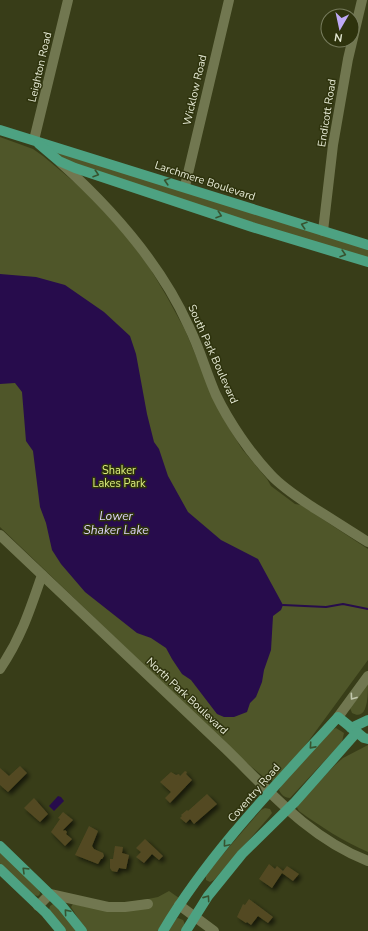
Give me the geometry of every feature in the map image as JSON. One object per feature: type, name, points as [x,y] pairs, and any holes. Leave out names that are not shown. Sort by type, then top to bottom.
[{"type":"main road","name":"Larchmere Boulevard","points":[[0,130],[185,186],[368,245]]},
{"type":"main road","name":"South Park Boulevard","points":[[34,140],[59,161]]},
{"type":"main road","points":[[59,161],[76,168],[252,226],[368,262]]},
{"type":"main road","points":[[113,180],[116,165]]},
{"type":"main road","points":[[338,717],[364,738],[368,739]]},
{"type":"main road","name":"Coventry Road","points":[[163,931],[179,905],[206,867],[269,793],[338,717]]},
{"type":"main road","points":[[186,931],[208,896],[242,854],[287,809],[354,730]]},
{"type":"main road","points":[[0,846],[50,894],[82,931]]},
{"type":"main road","points":[[0,870],[38,906],[61,931]]},
{"type":"street","name":"Leighton Road","points":[[34,140],[68,0]]},
{"type":"street","name":"Wicklow Road","points":[[185,186],[228,0]]},
{"type":"street","name":"Endicott Road","points":[[322,231],[333,145],[345,74],[362,0]]},
{"type":"street","name":"South Park Boulevard","points":[[59,161],[85,184],[112,213],[143,252],[170,291],[189,327],[217,395],[228,417],[254,455],[271,475],[286,489],[368,542]]},
{"type":"street","name":"North Park Boulevard","points":[[0,535],[287,809],[321,836],[344,850],[368,861]]},
{"type":"street","points":[[0,669],[11,652],[27,619],[42,575]]},
{"type":"street","name":"Coventry Road","points":[[338,717],[368,676]]},
{"type":"street","points":[[354,730],[367,719]]},
{"type":"street","points":[[38,906],[50,894],[108,907],[125,907],[148,904]]},
{"type":"street","points":[[179,905],[214,931]]},
{"type":"green space","name":"Shaker Lakes Park","points":[[0,137],[33,149],[43,156],[85,191],[128,238],[151,270],[185,330],[217,406],[229,428],[242,449],[271,486],[295,504],[301,505],[368,549],[368,660],[299,754],[273,781],[269,781],[243,760],[0,527]]},
{"type":"green space","points":[[34,140],[368,245],[368,262],[75,168]]},
{"type":"green space","points":[[368,682],[367,700],[364,711],[357,715],[352,713],[350,708]]},
{"type":"green space","points":[[336,728],[344,733],[342,742],[290,798],[283,796],[279,790],[281,786],[331,730]]},
{"type":"green space","points":[[368,745],[368,852],[324,828],[299,811],[296,806],[343,758]]},
{"type":"green space","points":[[265,808],[270,809],[272,813],[269,817],[214,880],[210,882],[206,880],[206,874],[261,810]]},
{"type":"green space","points":[[0,851],[39,888],[40,894],[38,896],[33,895],[0,865]]},
{"type":"green space","points":[[169,891],[179,898],[158,931],[86,931],[71,907],[73,904],[92,908],[148,899],[158,897]]},
{"type":"green space","points":[[53,904],[57,905],[76,931],[66,931],[49,910],[50,906]]},
{"type":"green space","points":[[178,918],[183,920],[184,923],[181,931],[166,931],[173,920]]},
{"type":"water","name":"Lower Shaker Lake","points":[[0,274],[36,277],[65,285],[104,312],[130,336],[136,354],[147,414],[154,442],[159,449],[168,476],[188,512],[221,540],[258,559],[283,605],[281,610],[273,616],[271,650],[264,670],[262,682],[256,697],[250,703],[247,712],[234,717],[224,717],[217,714],[191,680],[182,674],[166,648],[151,638],[137,633],[85,592],[61,564],[52,550],[46,523],[40,507],[33,451],[26,441],[22,392],[15,383],[0,384]]},
{"type":"water","points":[[58,796],[64,801],[54,811],[49,806]]},
{"type":"building","points":[[20,766],[27,773],[8,792],[0,785],[0,768],[9,776]]},
{"type":"building","points":[[185,771],[192,780],[170,803],[165,798],[171,792],[160,782],[171,772],[176,775],[179,774],[180,776]]},
{"type":"building","points":[[207,794],[217,804],[194,824],[190,819],[186,823],[180,818],[182,816],[181,815],[187,810],[188,811]]},
{"type":"building","points":[[34,798],[48,814],[40,822],[24,808]]},
{"type":"building","points":[[63,812],[73,820],[63,830],[67,832],[66,834],[72,839],[65,846],[51,832],[60,819],[58,818]]},
{"type":"building","points":[[89,826],[98,831],[92,846],[94,849],[103,853],[104,856],[98,864],[75,855]]},
{"type":"building","points":[[145,839],[163,856],[159,860],[152,854],[144,863],[136,857],[141,852],[136,848]]},
{"type":"building","points":[[115,846],[123,847],[122,853],[129,855],[126,869],[119,868],[117,872],[112,871],[110,868],[110,859],[113,859]]},
{"type":"building","points":[[269,864],[275,869],[277,866],[283,871],[287,866],[299,874],[293,881],[282,873],[272,888],[259,879]]},
{"type":"building","points":[[249,899],[273,917],[268,923],[258,916],[251,925],[237,917],[243,904],[245,905]]},
{"type":"waterway","points":[[283,605],[326,607],[343,604],[368,609]]}]
